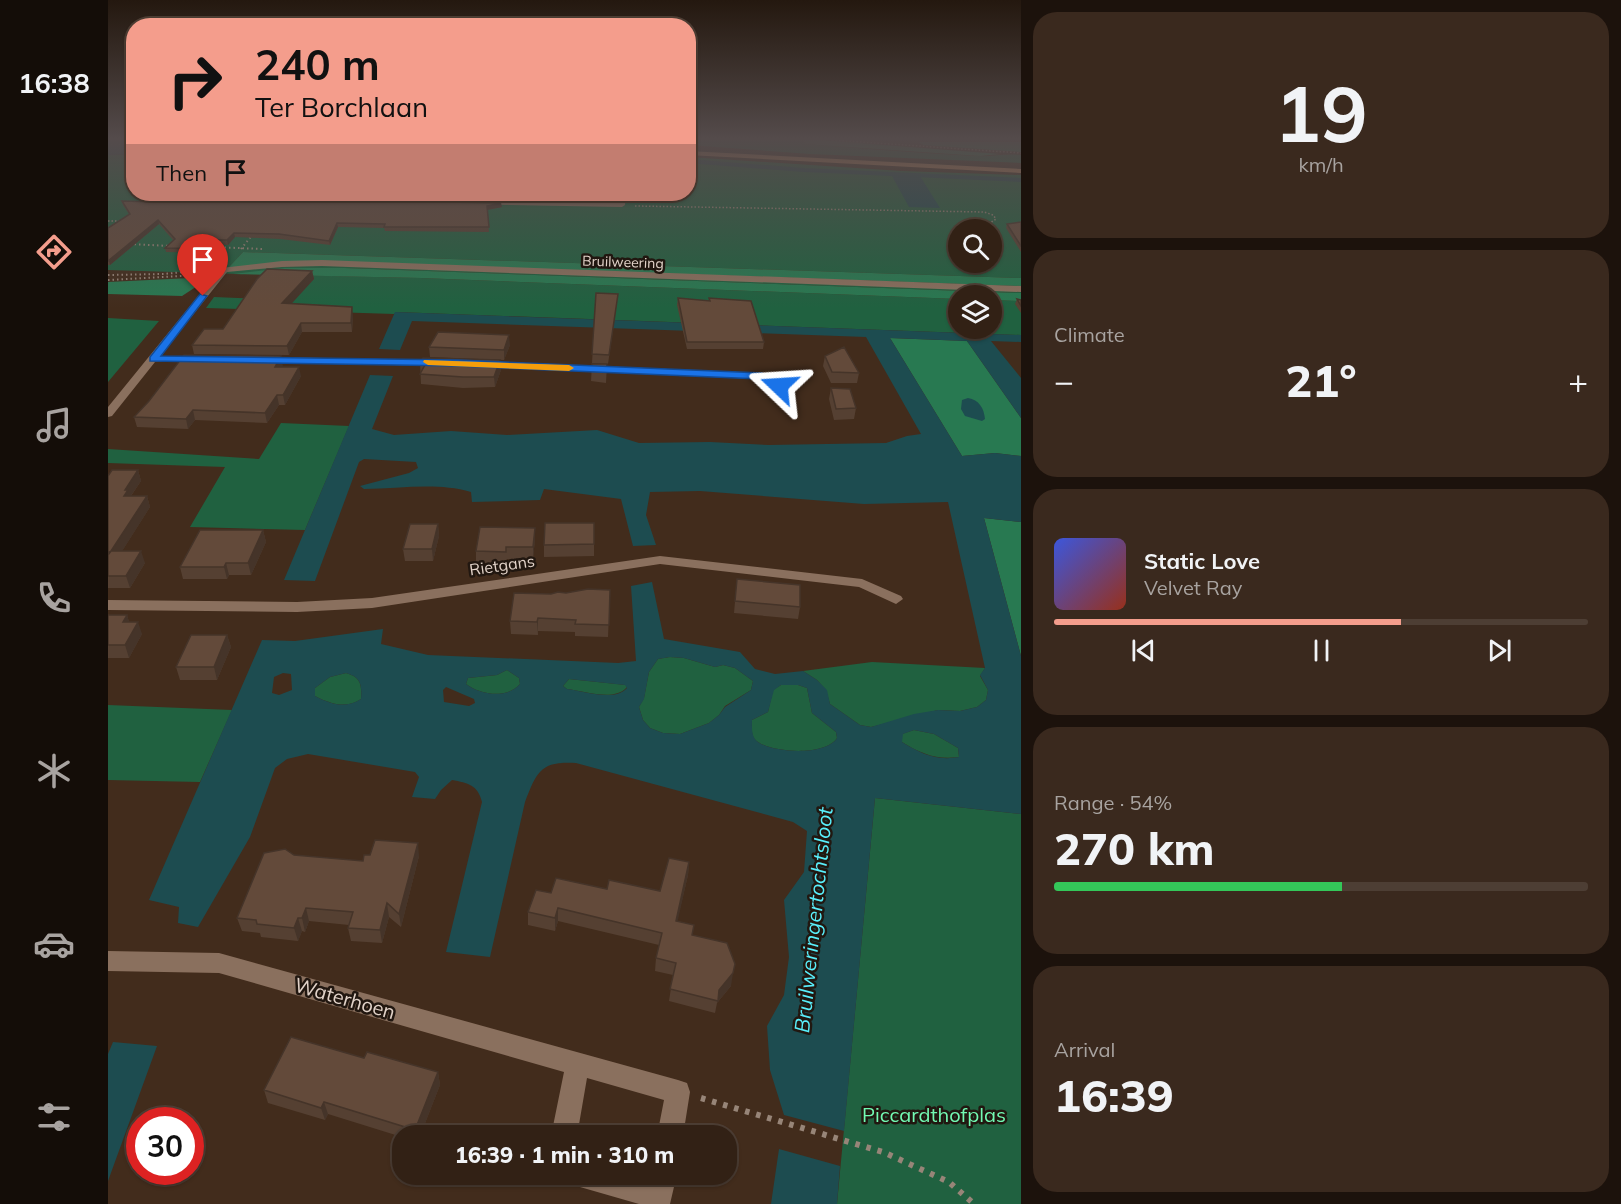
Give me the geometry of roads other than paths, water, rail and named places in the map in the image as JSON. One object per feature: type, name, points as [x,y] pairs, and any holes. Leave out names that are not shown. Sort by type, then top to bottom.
[{"type":"street","name":"Bruilweering","points":[[154,359],[224,270],[282,264],[322,263],[1021,289]]},
{"type":"street","points":[[108,414],[154,359],[208,360]]},
{"type":"street","points":[[256,360],[446,363]]},
{"type":"street","points":[[470,363],[762,376],[779,386]]},
{"type":"street","name":"Rietgans","points":[[108,605],[297,607],[372,603],[660,560],[862,583],[896,599]]},
{"type":"street","name":"Waterhoen","points":[[108,961],[219,963],[579,1063],[678,1092],[672,1125]]},
{"type":"street","points":[[566,1125],[579,1063]]},
{"type":"street","points":[[618,1185],[660,1197],[662,1185]]},
{"type":"lane","points":[[350,201],[622,205],[623,201]]},
{"type":"water","points":[[903,196],[933,196],[940,208],[909,207]]},
{"type":"water","name":"Bruilweringertochtsloot","points":[[395,312],[948,332],[948,339],[1002,339],[1002,334],[1021,335],[1021,342],[991,341],[1021,378],[1021,418],[967,341],[890,338],[962,456],[995,453],[1021,456],[1021,522],[984,518],[1021,656],[1021,814],[875,798],[844,1131],[784,1115],[770,1070],[767,1026],[784,995],[789,957],[784,900],[804,872],[807,831],[793,822],[576,763],[548,766],[537,776],[525,802],[490,957],[446,952],[482,802],[478,792],[467,784],[452,780],[435,799],[412,797],[419,777],[415,772],[308,754],[287,759],[275,768],[250,837],[198,927],[178,923],[179,907],[149,900],[262,640],[295,641],[383,629],[381,644],[428,655],[618,663],[636,661],[631,586],[652,582],[664,639],[740,652],[755,669],[775,674],[803,671],[827,690],[830,704],[860,725],[871,727],[914,714],[938,710],[960,711],[977,707],[986,700],[988,690],[980,675],[985,668],[948,502],[864,504],[700,491],[650,492],[646,515],[656,545],[633,546],[621,499],[544,489],[540,500],[472,502],[471,492],[445,487],[364,489],[360,486],[409,473],[418,468],[416,462],[364,459],[359,462],[315,581],[284,580],[370,375],[393,376],[372,429],[394,435],[451,431],[507,435],[597,430],[639,443],[710,442],[769,445],[886,443],[921,434],[866,337],[412,321],[400,350],[379,349]],"holes":[[[684,658],[715,667],[723,665],[735,668],[753,681],[751,690],[725,707],[709,723],[680,734],[663,733],[650,728],[643,720],[639,707],[644,699],[649,672],[658,659]],[[507,670],[519,678],[520,684],[508,692],[493,694],[479,691],[466,684],[468,678],[497,675]],[[283,673],[291,674],[292,690],[279,695],[272,693],[274,677]],[[346,673],[358,679],[361,699],[344,705],[315,696],[315,688],[330,677]],[[569,679],[625,685],[627,688],[622,692],[607,695],[567,689],[563,686]],[[781,685],[798,685],[807,688],[812,713],[836,732],[837,738],[822,748],[799,751],[776,749],[758,742],[752,732],[752,720],[768,712],[774,690]],[[446,687],[474,699],[475,703],[469,706],[444,702],[443,690]],[[914,730],[934,734],[958,748],[959,757],[929,756],[902,742],[903,734]]]},
{"type":"water","points":[[968,398],[980,405],[985,419],[982,421],[965,416],[961,409],[962,400]]},
{"type":"water","points":[[113,1042],[157,1046],[135,1107],[126,1107],[126,1131],[108,1181],[108,1054]]},
{"type":"water","points":[[779,1149],[840,1166],[837,1204],[771,1204]]},
{"type":"park label","name":"Piccardthofplas","points":[[934,1114]]}]
